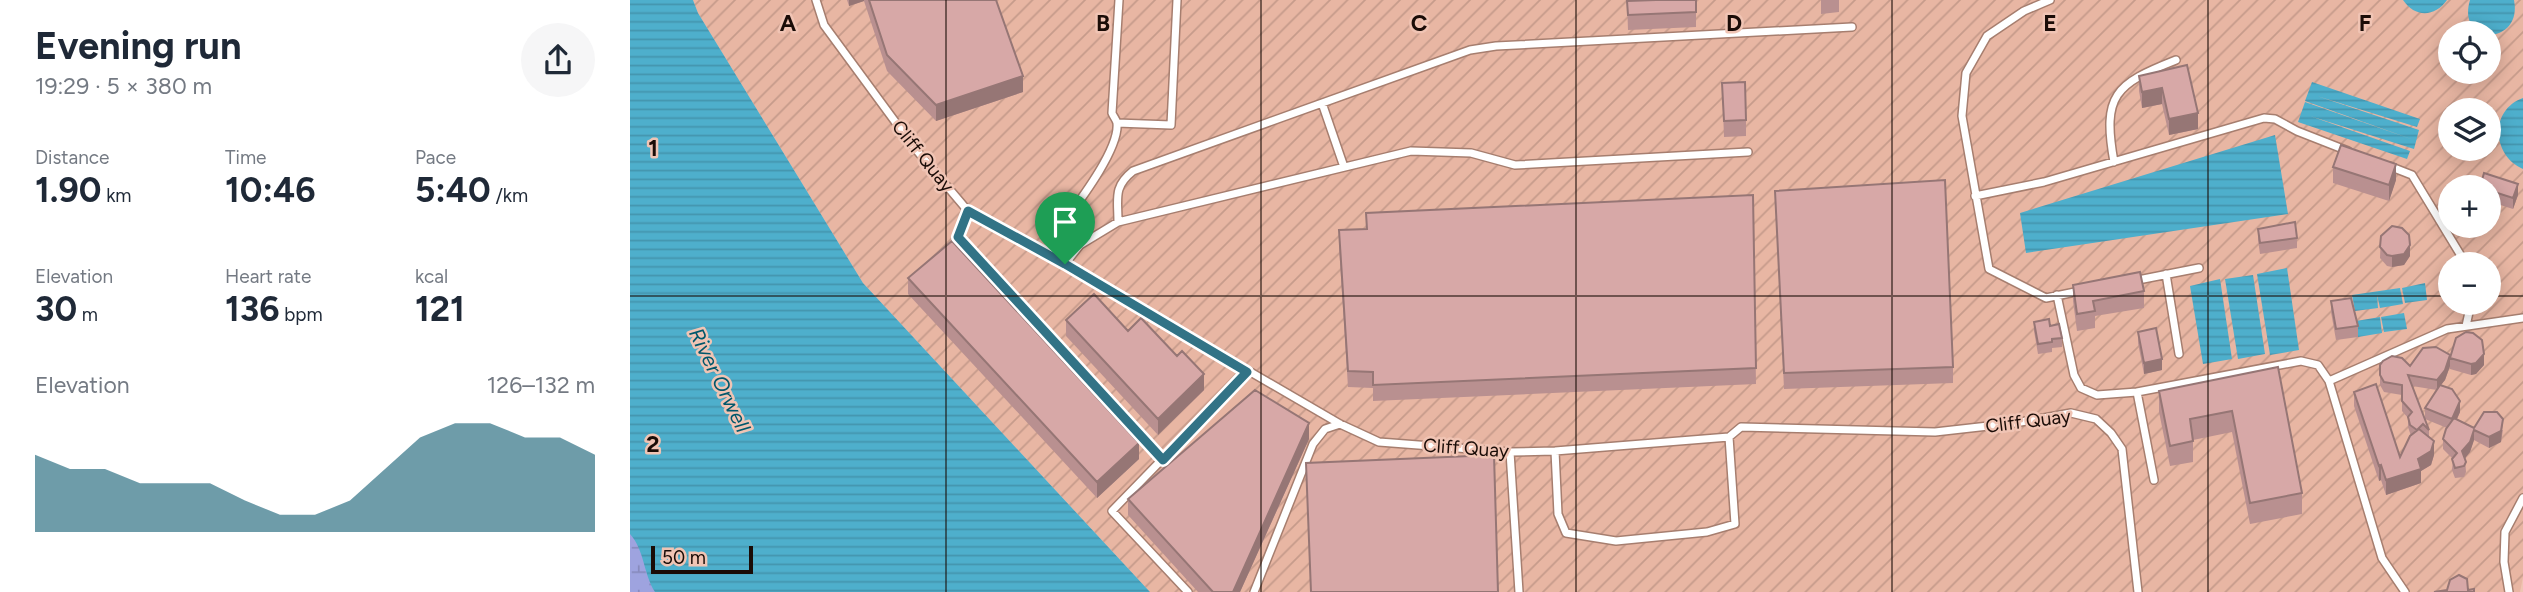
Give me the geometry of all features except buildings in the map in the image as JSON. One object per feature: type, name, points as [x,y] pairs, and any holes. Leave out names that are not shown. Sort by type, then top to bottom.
[{"type":"lane","name":"Cliff Quay","points":[[816,0],[824,25],[914,146],[968,211],[1065,264],[1247,372],[1340,424],[1379,442],[1510,452],[1555,451],[1729,437],[1741,427],[1935,432],[2015,423],[2071,412],[2096,419],[2111,433],[2122,449],[2138,592]]},
{"type":"lane","points":[[1080,245],[1059,229],[1083,196],[1111,149],[1117,123],[1112,113],[1119,0]]},
{"type":"lane","points":[[1117,123],[1171,125],[1177,0]]},
{"type":"lane","points":[[2050,0],[2024,11],[1987,36],[1966,73],[1962,116],[1989,269],[2046,298],[2085,290]]},
{"type":"lane","points":[[1118,222],[1118,188],[1123,179],[1133,171],[1470,50],[1496,46],[1852,27]]},
{"type":"lane","points":[[2114,162],[2109,135],[2111,108],[2119,90],[2138,75],[2176,60]]},
{"type":"lane","points":[[1322,103],[1344,167]]},
{"type":"lane","points":[[1975,196],[2044,182],[2264,118],[2275,119],[2297,131],[2361,156]]},
{"type":"lane","points":[[1065,264],[1080,245],[1118,222],[1410,151],[1471,153],[1515,165],[1748,152]]},
{"type":"lane","points":[[2387,166],[2412,175],[2459,252]]},
{"type":"lane","points":[[968,211],[958,237],[1163,460]]},
{"type":"lane","points":[[2126,282],[2199,268]]},
{"type":"lane","points":[[2166,274],[2179,354]]},
{"type":"lane","points":[[2057,295],[2074,375],[2081,388],[2097,395],[2137,392],[2301,361],[2318,365],[2329,381],[2382,558],[2405,592]]},
{"type":"lane","points":[[2466,326],[2468,315]]},
{"type":"lane","points":[[2329,381],[2447,329],[2523,318]]},
{"type":"lane","points":[[1188,592],[1112,511],[1247,372]]},
{"type":"lane","points":[[2137,392],[2154,480]]},
{"type":"lane","points":[[1254,592],[1313,444],[1325,429],[1340,424]]},
{"type":"lane","points":[[1555,451],[1558,514],[1566,533],[1616,541],[1707,532],[1735,524],[1729,437]]},
{"type":"lane","points":[[1510,452],[1519,592]]},
{"type":"lane","points":[[2509,592],[2504,562],[2505,532],[2523,498]]},
{"type":"shaded area","points":[[693,0],[2523,0],[2523,577],[2520,592],[1150,592],[863,283],[698,13]]},
{"type":"green space","points":[[630,484],[685,592],[630,592]]},
{"type":"water","name":"River Orwell","points":[[630,0],[693,0],[698,13],[863,283],[1150,592],[655,592],[639,548],[630,534]]},
{"type":"water","points":[[2403,0],[2447,0],[2437,10],[2425,13],[2413,10]]},
{"type":"water","points":[[2470,0],[2514,0],[2514,15],[2509,26],[2501,31],[2501,21],[2470,21],[2468,15]]},
{"type":"water","points":[[2312,82],[2420,119],[2417,127],[2317,96],[2419,130],[2414,149],[2310,116],[2410,151],[2407,159],[2298,122],[2305,102],[2414,140],[2305,101]]},
{"type":"water","points":[[2523,98],[2523,169],[2513,163],[2501,146],[2501,120],[2512,104]]},
{"type":"water","points":[[2275,135],[2288,214],[2026,253],[2020,213]]},
{"type":"water","points":[[2287,268],[2299,350],[2270,355],[2257,274]]},
{"type":"water","points":[[2253,275],[2265,354],[2238,359],[2225,279]]},
{"type":"water","points":[[2220,279],[2232,359],[2203,364],[2190,286]]},
{"type":"water","points":[[2425,283],[2427,300],[2405,303],[2402,288]]},
{"type":"water","points":[[2400,288],[2403,304],[2380,308],[2377,295],[2378,308],[2355,311],[2352,295]]},
{"type":"water","points":[[2404,313],[2407,329],[2384,332],[2381,317]]},
{"type":"water","points":[[2380,317],[2382,333],[2358,337],[2356,321]]},
{"type":"route","points":[[968,211],[1065,264],[1247,372],[1163,460],[958,237],[968,211]]}]
